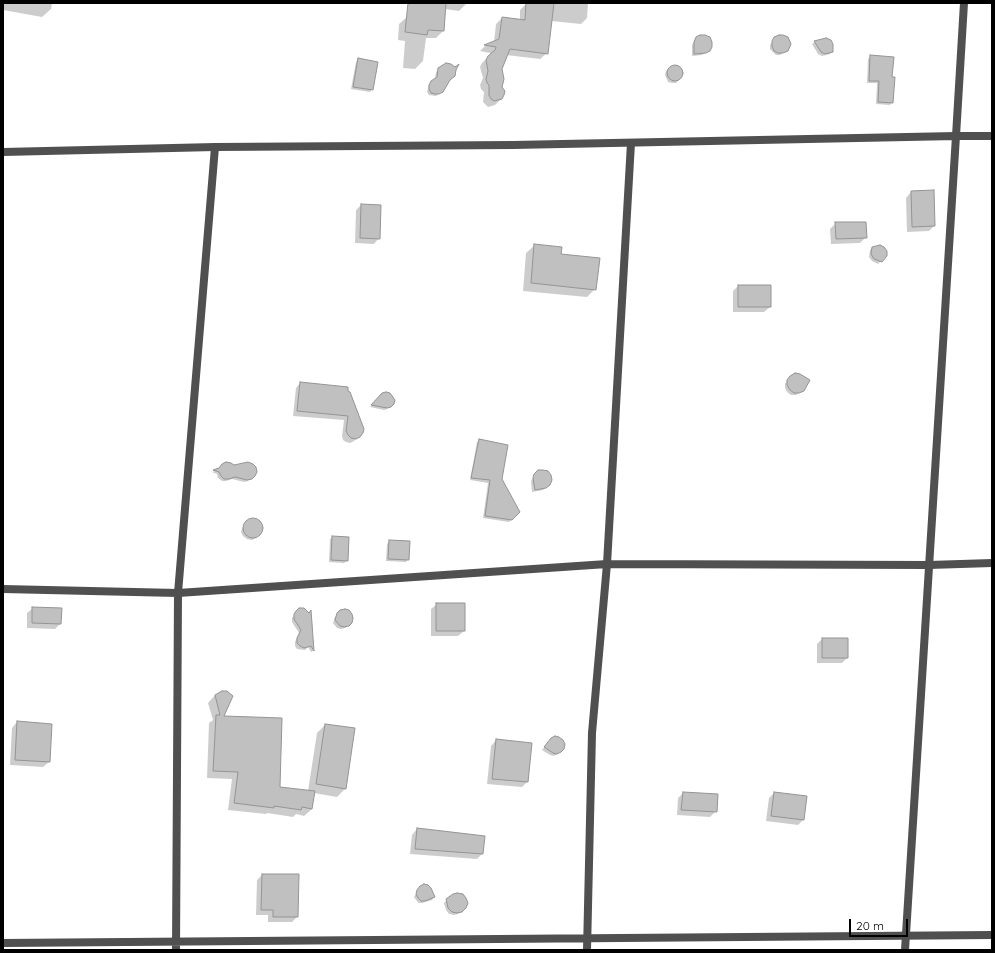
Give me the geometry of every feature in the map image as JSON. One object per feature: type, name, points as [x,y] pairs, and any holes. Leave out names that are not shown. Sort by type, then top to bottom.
[{"type":"street","points":[[905,950],[964,3]]},
{"type":"street","points":[[3,152],[215,147],[631,143],[992,136]]},
{"type":"street","points":[[587,950],[592,733],[607,564],[631,143]]},
{"type":"street","points":[[176,946],[178,593],[215,147]]},
{"type":"street","points":[[3,589],[178,593],[607,564],[929,565],[992,563]]},
{"type":"street","points":[[3,943],[176,946],[588,939],[992,935]]},
{"type":"building","points":[[408,3],[446,3],[444,31],[428,30],[427,35],[405,32]]},
{"type":"building","points":[[526,3],[554,3],[548,54],[510,49],[502,69],[504,79],[502,87],[505,91],[504,95],[502,99],[494,101],[489,95],[489,85],[486,79],[488,71],[486,60],[496,47],[484,45],[499,39],[502,17],[525,20]]},
{"type":"building","points":[[700,35],[710,37],[712,47],[710,51],[706,53],[694,54],[694,42],[696,37]]},
{"type":"building","points":[[779,35],[788,37],[791,44],[788,51],[783,53],[774,51],[772,46],[774,37]]},
{"type":"building","points":[[826,38],[831,40],[833,44],[833,52],[825,54],[821,52],[814,41]]},
{"type":"building","points":[[870,55],[894,57],[892,77],[895,77],[893,103],[878,102],[879,81],[869,81]]},
{"type":"building","points":[[358,58],[378,62],[373,90],[353,87]]},
{"type":"building","points":[[446,63],[455,67],[459,64],[455,76],[450,80],[443,92],[439,94],[431,93],[429,85],[431,81],[437,77],[438,68]]},
{"type":"building","points":[[672,65],[678,65],[683,70],[681,79],[678,81],[672,81],[667,76],[667,70]]},
{"type":"building","points":[[934,190],[935,226],[912,227],[911,191]]},
{"type":"building","points":[[361,204],[381,205],[380,239],[360,238]]},
{"type":"building","points":[[835,222],[866,222],[867,238],[836,239]]},
{"type":"building","points":[[534,244],[562,247],[561,254],[600,258],[596,290],[531,283]]},
{"type":"building","points":[[880,245],[887,251],[887,256],[882,262],[874,259],[871,254],[872,247]]},
{"type":"building","points":[[738,285],[771,285],[771,307],[738,307]]},
{"type":"building","points":[[795,373],[800,374],[810,380],[804,391],[799,393],[794,393],[787,385],[787,380]]},
{"type":"building","points":[[300,382],[348,387],[348,391],[350,392],[364,429],[360,437],[356,439],[351,438],[348,435],[346,431],[348,416],[297,411]]},
{"type":"building","points":[[382,393],[390,393],[395,400],[391,407],[387,408],[371,405]]},
{"type":"building","points":[[479,439],[508,445],[502,479],[520,512],[512,520],[485,516],[490,480],[471,478]]},
{"type":"building","points":[[226,462],[234,465],[248,462],[256,467],[257,472],[252,479],[247,480],[235,477],[224,479],[219,472],[213,470],[219,468]]},
{"type":"building","points":[[538,470],[548,471],[552,480],[550,485],[546,488],[535,490],[533,478],[534,474]]},
{"type":"building","points":[[253,518],[260,521],[263,528],[260,535],[253,538],[246,535],[243,528],[246,521]]},
{"type":"building","points":[[332,536],[349,537],[348,561],[331,560]]},
{"type":"building","points":[[389,540],[410,541],[409,560],[388,559]]},
{"type":"building","points":[[436,603],[465,603],[465,631],[436,631]]},
{"type":"building","points":[[32,607],[62,608],[61,624],[32,623]]},
{"type":"building","points":[[299,608],[304,608],[309,613],[311,610],[314,651],[311,646],[304,648],[297,643],[297,638],[301,630],[294,619],[294,614]]},
{"type":"building","points":[[340,610],[349,610],[353,618],[352,623],[349,626],[344,627],[340,626],[335,620],[337,613]]},
{"type":"building","points":[[822,638],[848,638],[848,658],[822,658]]},
{"type":"building","points":[[222,691],[227,691],[233,696],[224,716],[282,718],[280,787],[315,791],[312,809],[302,807],[301,810],[274,806],[274,808],[234,803],[238,772],[213,771],[216,715],[220,715],[215,695]]},
{"type":"building","points":[[17,721],[52,724],[50,762],[15,760]]},
{"type":"building","points":[[325,724],[355,728],[346,789],[316,784]]},
{"type":"building","points":[[555,736],[563,740],[565,744],[564,749],[557,754],[544,747],[551,738]]},
{"type":"building","points":[[496,739],[532,743],[528,782],[492,779]]},
{"type":"building","points":[[683,792],[718,794],[717,812],[681,810]]},
{"type":"building","points":[[774,792],[807,796],[804,820],[771,816]]},
{"type":"building","points":[[417,828],[485,836],[483,854],[415,849]]},
{"type":"building","points":[[262,874],[299,874],[298,917],[273,917],[273,910],[261,910]]},
{"type":"building","points":[[424,884],[431,888],[435,897],[421,901],[416,894],[420,886]]},
{"type":"building","points":[[457,893],[463,894],[468,903],[462,912],[457,913],[452,912],[448,908],[446,899]]}]
